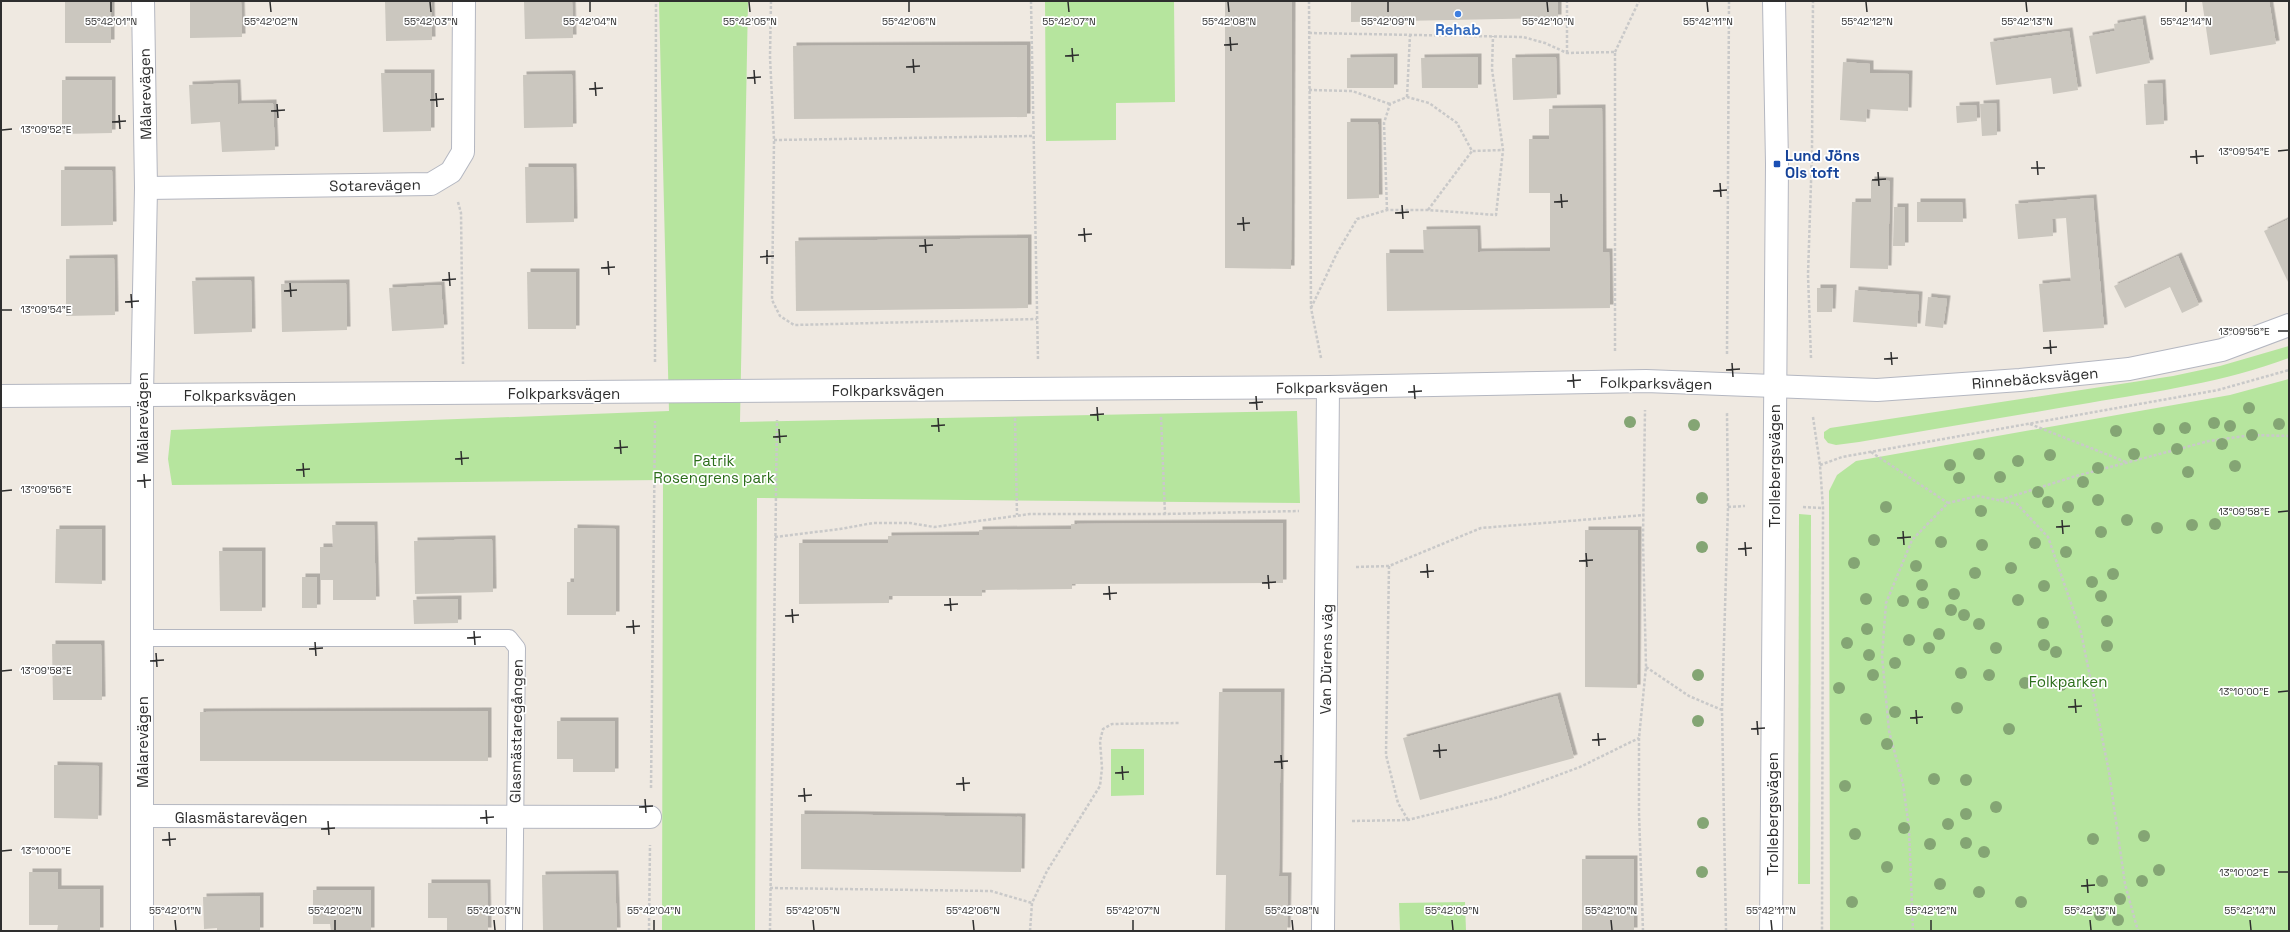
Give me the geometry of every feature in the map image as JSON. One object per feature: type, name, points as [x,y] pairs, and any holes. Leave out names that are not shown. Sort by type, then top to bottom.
[{"type":"street","name":"Målarevägen","points":[[142,931],[142,395],[146,188],[143,1]]},
{"type":"street","name":"Sotarevägen","points":[[146,188],[431,184],[451,172],[463,152],[464,1]]},
{"type":"street","name":"Trollebergsvägen","points":[[1771,931],[1774,386],[1777,164],[1774,1]]},
{"type":"street","name":"Rinnebäcksvägen","points":[[1774,386],[1812,386],[1877,390],[2020,380],[2129,369],[2222,350],[2289,325]]},
{"type":"street","name":"Folkparksvägen","points":[[1,396],[1328,387],[1646,381],[1774,386]]},
{"type":"street","name":"Van Dürens väg","points":[[1323,931],[1328,387]]},
{"type":"street","name":"Glasmästarevägen","points":[[142,816],[650,817]]},
{"type":"lane","name":"Glasmästaregången","points":[[142,638],[509,638],[518,648],[514,817],[514,931]]},
{"type":"path","points":[[649,931],[655,392],[656,1]]},
{"type":"path","points":[[771,1],[770,57],[774,140],[772,300],[780,316],[794,325],[1037,319]]},
{"type":"path","points":[[1031,1],[1038,389]]},
{"type":"path","points":[[1309,1],[1311,308],[1314,330],[1328,387]]},
{"type":"path","points":[[1567,1],[1567,53]]},
{"type":"path","points":[[1615,382],[1615,52],[1639,1]]},
{"type":"path","points":[[1726,931],[1722,710],[1728,507],[1726,385],[1729,1]]},
{"type":"path","points":[[1813,1],[1812,152],[1808,275],[1813,428],[1820,465],[1823,508],[1822,931]]},
{"type":"path","points":[[1309,33],[1493,36],[1523,38],[1545,43],[1567,53],[1615,52]]},
{"type":"path","points":[[1407,97],[1410,35]]},
{"type":"path","points":[[1311,308],[1337,253],[1357,220],[1387,210],[1428,210],[1496,215],[1503,150],[1492,69],[1493,36]]},
{"type":"path","points":[[1309,90],[1352,91],[1390,104],[1407,97],[1429,103],[1457,123],[1472,151]]},
{"type":"path","points":[[1387,210],[1384,123],[1390,104]]},
{"type":"path","points":[[774,140],[1033,136]]},
{"type":"path","points":[[1472,151],[1503,150]]},
{"type":"path","points":[[1428,210],[1472,151]]},
{"type":"path","points":[[451,172],[461,213],[463,393]]},
{"type":"path","points":[[1820,465],[1842,457],[2218,390],[2289,370]]},
{"type":"path","points":[[1643,931],[1639,814],[1639,738],[1646,667],[1644,515],[1646,381]]},
{"type":"path","points":[[1160,388],[1165,514]]},
{"type":"path","points":[[1015,389],[1017,516]]},
{"type":"path","points":[[770,931],[777,391]]},
{"type":"path","points":[[2030,424],[2127,463]]},
{"type":"path","points":[[2000,501],[2076,476],[2209,441],[2252,435],[2289,436]]},
{"type":"path","points":[[1871,452],[1948,503]]},
{"type":"path","points":[[1913,931],[1909,829],[1903,784],[1888,731],[1882,656],[1886,603],[1912,540],[1948,503],[1978,496],[2018,504],[2048,537],[2081,632],[2109,772],[2125,884],[2138,931]]},
{"type":"path","points":[[775,537],[840,530],[873,523],[910,523],[934,526],[1017,516],[1327,510]]},
{"type":"path","points":[[1327,567],[1389,566],[1481,528],[1644,515]]},
{"type":"path","points":[[1389,566],[1386,755],[1398,803],[1408,820]]},
{"type":"path","points":[[1646,667],[1689,696],[1722,710]]},
{"type":"path","points":[[1030,931],[1032,903],[1047,871],[1100,786],[1102,768],[1100,741],[1103,729],[1112,724],[1179,723]]},
{"type":"path","points":[[1324,821],[1408,820],[1506,794],[1580,767],[1639,738]]},
{"type":"path","points":[[770,888],[991,891],[1032,903]]},
{"type":"green space","name":"Patrik Rosengrens park","points":[[659,1],[748,1],[740,422],[1297,411],[1300,503],[757,498],[755,931],[662,931],[663,480],[172,485],[168,459],[171,430],[669,411]]},
{"type":"green space","points":[[1174,1],[1175,102],[1116,103],[1116,140],[1046,141],[1045,2]]},
{"type":"green space","points":[[2289,346],[2289,358],[2265,366],[2215,380],[2140,395],[1859,442],[1836,445],[1828,443],[1824,438],[1824,432],[1830,428],[2173,376],[2220,366]]},
{"type":"green space","name":"Folkparken","points":[[2289,379],[2289,931],[1830,931],[1829,491],[1837,475],[1856,461],[2230,395]]},
{"type":"green space","points":[[1799,514],[1811,515],[1810,884],[1798,884]]},
{"type":"green space","points":[[1111,749],[1144,749],[1144,795],[1111,796]]},
{"type":"green space","points":[[1465,902],[1466,931],[1400,931],[1399,903]]},
{"type":"building","points":[[65,1],[111,1],[111,43],[65,43]]},
{"type":"building","points":[[190,1],[241,1],[242,37],[190,38]]},
{"type":"building","points":[[385,1],[431,1],[432,40],[386,41]]},
{"type":"building","points":[[524,1],[572,1],[573,38],[525,39]]},
{"type":"building","points":[[1225,1],[1292,1],[1291,269],[1225,268]]},
{"type":"building","points":[[1351,1],[1558,1],[1558,18],[1351,22]]},
{"type":"building","points":[[2202,1],[2269,1],[2276,44],[2210,55]]},
{"type":"building","points":[[2142,19],[2150,63],[2096,74],[2089,36],[2115,31],[2114,24]]},
{"type":"building","points":[[2069,31],[2078,90],[2053,94],[2051,78],[1996,85],[1990,42]]},
{"type":"building","points":[[1027,45],[1027,117],[794,119],[793,46]]},
{"type":"building","points":[[1394,57],[1394,88],[1347,88],[1347,58]]},
{"type":"building","points":[[1478,57],[1478,88],[1422,88],[1421,58]]},
{"type":"building","points":[[1556,57],[1557,98],[1513,100],[1512,58]]},
{"type":"building","points":[[1843,62],[1870,64],[1870,73],[1909,74],[1908,111],[1867,109],[1866,122],[1840,120]]},
{"type":"building","points":[[381,73],[431,73],[431,131],[383,132]]},
{"type":"building","points":[[572,74],[573,127],[524,128],[523,75]]},
{"type":"building","points":[[62,80],[112,80],[112,133],[62,134]]},
{"type":"building","points":[[237,83],[238,104],[273,103],[275,150],[222,152],[220,122],[191,124],[189,85]]},
{"type":"building","points":[[2162,83],[2164,124],[2146,125],[2144,84]]},
{"type":"building","points":[[1996,103],[1997,135],[1982,136],[1980,104]]},
{"type":"building","points":[[1976,105],[1977,121],[1957,123],[1956,106]]},
{"type":"building","points":[[1602,108],[1603,252],[1609,252],[1610,308],[1387,311],[1386,253],[1424,253],[1423,230],[1477,229],[1478,252],[1550,251],[1550,193],[1529,193],[1529,139],[1549,139],[1549,109]]},
{"type":"building","points":[[1347,122],[1378,122],[1379,198],[1347,199]]},
{"type":"building","points":[[525,167],[573,167],[574,222],[526,223]]},
{"type":"building","points":[[61,170],[112,170],[113,225],[61,226]]},
{"type":"building","points":[[1871,180],[1890,181],[1888,269],[1850,268],[1852,202],[1871,202]]},
{"type":"building","points":[[2093,198],[2104,328],[2043,332],[2039,284],[2071,281],[2066,218],[2052,219],[2053,236],[2018,239],[2015,204]]},
{"type":"building","points":[[1917,202],[1962,202],[1963,222],[1917,222]]},
{"type":"building","points":[[1894,207],[1905,207],[1905,246],[1893,246]]},
{"type":"building","points":[[2289,219],[2289,284],[2264,231]]},
{"type":"building","points":[[1028,238],[1028,308],[796,311],[795,241]]},
{"type":"building","points":[[2178,256],[2199,305],[2182,313],[2170,287],[2125,308],[2114,286]]},
{"type":"building","points":[[114,258],[115,315],[66,316],[66,259]]},
{"type":"building","points":[[527,272],[576,272],[576,329],[528,329]]},
{"type":"building","points":[[251,280],[252,332],[194,334],[192,281]]},
{"type":"building","points":[[346,283],[347,330],[282,332],[281,284]]},
{"type":"building","points":[[441,285],[444,328],[392,331],[389,288]]},
{"type":"building","points":[[1817,288],[1833,288],[1832,312],[1817,312]]},
{"type":"building","points":[[1855,290],[1919,295],[1917,327],[1853,322]]},
{"type":"building","points":[[1928,297],[1947,299],[1943,328],[1925,326]]},
{"type":"building","points":[[1283,523],[1283,583],[1072,584],[1072,589],[982,590],[982,596],[889,596],[889,603],[799,604],[799,543],[888,543],[888,536],[979,535],[979,530],[1071,529],[1071,524]]},
{"type":"building","points":[[332,525],[374,525],[376,600],[333,600],[333,580],[320,580],[320,547],[333,547]]},
{"type":"building","points":[[574,528],[616,529],[616,615],[567,615],[567,582],[574,582]]},
{"type":"building","points":[[56,529],[102,529],[102,584],[55,583]]},
{"type":"building","points":[[1585,530],[1638,530],[1637,688],[1585,687]]},
{"type":"building","points":[[492,539],[493,592],[415,594],[414,541]]},
{"type":"building","points":[[219,551],[262,551],[262,611],[220,611]]},
{"type":"building","points":[[302,577],[317,577],[317,608],[302,608]]},
{"type":"building","points":[[458,599],[458,623],[414,624],[413,600]]},
{"type":"building","points":[[52,644],[101,644],[102,700],[53,700]]},
{"type":"building","points":[[1219,692],[1281,692],[1279,876],[1288,876],[1287,931],[1225,931],[1226,875],[1216,875]]},
{"type":"building","points":[[1557,696],[1574,758],[1420,800],[1403,738]]},
{"type":"building","points":[[488,711],[488,761],[200,761],[200,712]]},
{"type":"building","points":[[557,721],[615,721],[615,772],[573,772],[573,759],[557,759]]},
{"type":"building","points":[[54,765],[99,766],[98,819],[54,818]]},
{"type":"building","points":[[801,814],[1022,817],[1021,872],[801,869]]},
{"type":"building","points":[[1582,859],[1634,859],[1634,931],[1582,931]]},
{"type":"building","points":[[29,872],[58,872],[58,889],[100,889],[100,931],[57,931],[58,925],[29,925]]},
{"type":"building","points":[[615,874],[617,931],[543,931],[542,875]]},
{"type":"building","points":[[428,883],[487,883],[488,931],[447,931],[447,918],[428,918]]},
{"type":"building","points":[[313,890],[371,890],[371,931],[331,931],[330,924],[313,924]]},
{"type":"building","points":[[260,896],[260,931],[217,931],[217,928],[204,929],[203,897]]},
{"type":"place","name":"Rehab","points":[[1458,14]]},
{"type":"place","name":"Lund Jöns Ols toft","points":[[1777,164]]}]
